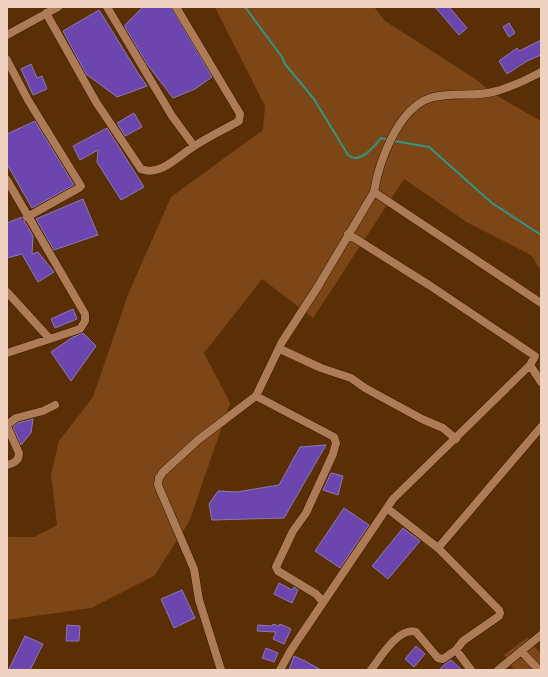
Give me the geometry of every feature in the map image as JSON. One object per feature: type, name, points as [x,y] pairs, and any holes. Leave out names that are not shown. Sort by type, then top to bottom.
[{"type":"street","points":[[7,35],[58,7]]},
{"type":"street","points":[[107,7],[172,116],[194,146]]},
{"type":"street","points":[[46,13],[93,97],[142,170],[153,171],[177,160],[194,146],[239,121],[240,114],[176,7]]},
{"type":"street","points":[[7,60],[31,106],[80,186],[79,188],[28,217]]},
{"type":"street","points":[[221,670],[199,600],[194,569],[158,485],[159,478],[163,472],[198,440],[256,396],[285,336],[317,288],[374,192],[376,177],[392,137],[416,107],[429,99],[441,96],[499,91],[541,72]]},
{"type":"street","points":[[7,180],[85,314],[85,321],[80,329],[7,353]]},
{"type":"street","points":[[374,192],[541,303]]},
{"type":"street","points":[[280,670],[323,602],[387,508],[414,478],[456,439],[530,365],[538,354],[348,234]]},
{"type":"street","points":[[7,292],[49,338]]},
{"type":"street","points":[[280,349],[321,368],[351,378],[365,388],[422,419],[443,428],[456,439]]},
{"type":"street","points":[[530,365],[541,382]]},
{"type":"street","points":[[256,396],[334,437],[336,443],[333,454],[306,514],[293,531],[276,567],[278,570],[316,594],[323,602]]},
{"type":"street","points":[[7,465],[15,462],[19,458],[19,453],[7,426],[16,418],[43,411],[55,405]]},
{"type":"street","points":[[438,548],[541,427]]},
{"type":"street","points":[[371,670],[398,636],[412,630],[422,637],[440,659],[456,650],[464,641],[500,613],[499,610],[438,548],[387,508]]},
{"type":"street","points":[[498,670],[541,635]]},
{"type":"street","points":[[456,650],[471,670]]},
{"type":"street","points":[[521,651],[539,670]]},
{"type":"shaded area","points":[[215,7],[374,7],[385,21],[477,80],[492,93],[541,121],[541,271],[531,255],[468,223],[404,179],[313,318],[262,279],[204,353],[230,403],[189,522],[154,576],[91,608],[7,620],[7,537],[34,537],[57,525],[51,474],[59,441],[93,397],[129,292],[171,197],[263,130],[265,106]]},
{"type":"shaded area","points":[[528,637],[541,655],[541,670],[514,670],[504,655]]},
{"type":"building","points":[[143,7],[171,7],[212,77],[195,89],[173,98],[147,64],[125,27],[125,25]]},
{"type":"building","points":[[435,7],[449,7],[467,28],[459,35]]},
{"type":"building","points":[[99,10],[147,86],[117,97],[86,74],[63,31]]},
{"type":"building","points":[[509,23],[515,33],[509,37],[503,27]]},
{"type":"building","points":[[541,40],[541,55],[527,61],[507,74],[499,61],[517,48],[519,51]]},
{"type":"building","points":[[31,64],[37,78],[42,76],[47,89],[33,95],[21,69]]},
{"type":"building","points":[[134,113],[142,127],[125,136],[117,123]]},
{"type":"building","points":[[35,121],[74,185],[32,208],[7,164],[7,134]]},
{"type":"building","points":[[107,128],[144,187],[121,200],[97,162],[98,150],[80,160],[73,146]]},
{"type":"building","points":[[83,199],[98,235],[54,250],[36,219]]},
{"type":"building","points":[[22,217],[33,236],[32,254],[38,252],[54,272],[38,282],[22,254],[7,258],[7,223]]},
{"type":"building","points":[[73,309],[77,319],[55,328],[51,319]]},
{"type":"building","points":[[83,333],[96,346],[71,381],[51,352],[73,337]]},
{"type":"building","points":[[33,419],[31,433],[21,445],[13,427],[18,423]]},
{"type":"building","points":[[326,445],[284,518],[212,520],[209,504],[218,491],[237,492],[279,485],[300,447]]},
{"type":"building","points":[[331,473],[343,476],[338,495],[323,490]]},
{"type":"building","points":[[344,508],[369,525],[340,568],[315,551]]},
{"type":"building","points":[[403,528],[420,541],[388,579],[372,566]]},
{"type":"building","points":[[279,583],[292,590],[294,587],[298,590],[292,603],[274,594]]},
{"type":"building","points":[[182,590],[195,618],[174,628],[161,599]]},
{"type":"building","points":[[273,624],[279,626],[280,624],[291,629],[284,644],[273,639],[276,632],[257,631],[258,625],[272,626]]},
{"type":"building","points":[[67,625],[80,626],[79,641],[66,641]]},
{"type":"building","points":[[25,636],[43,644],[30,670],[9,669]]},
{"type":"building","points":[[416,646],[425,654],[414,667],[405,659]]},
{"type":"building","points":[[266,648],[278,653],[274,662],[262,658]]},
{"type":"building","points":[[294,656],[305,661],[321,670],[289,670]]},
{"type":"building","points":[[451,660],[462,670],[439,670],[445,664]]},
{"type":"waterway","points":[[245,7],[282,57],[285,64],[314,99],[348,155],[352,158],[357,158],[366,154],[381,138],[389,140]]},
{"type":"waterway","points":[[394,141],[429,147],[492,203],[541,235]]}]
